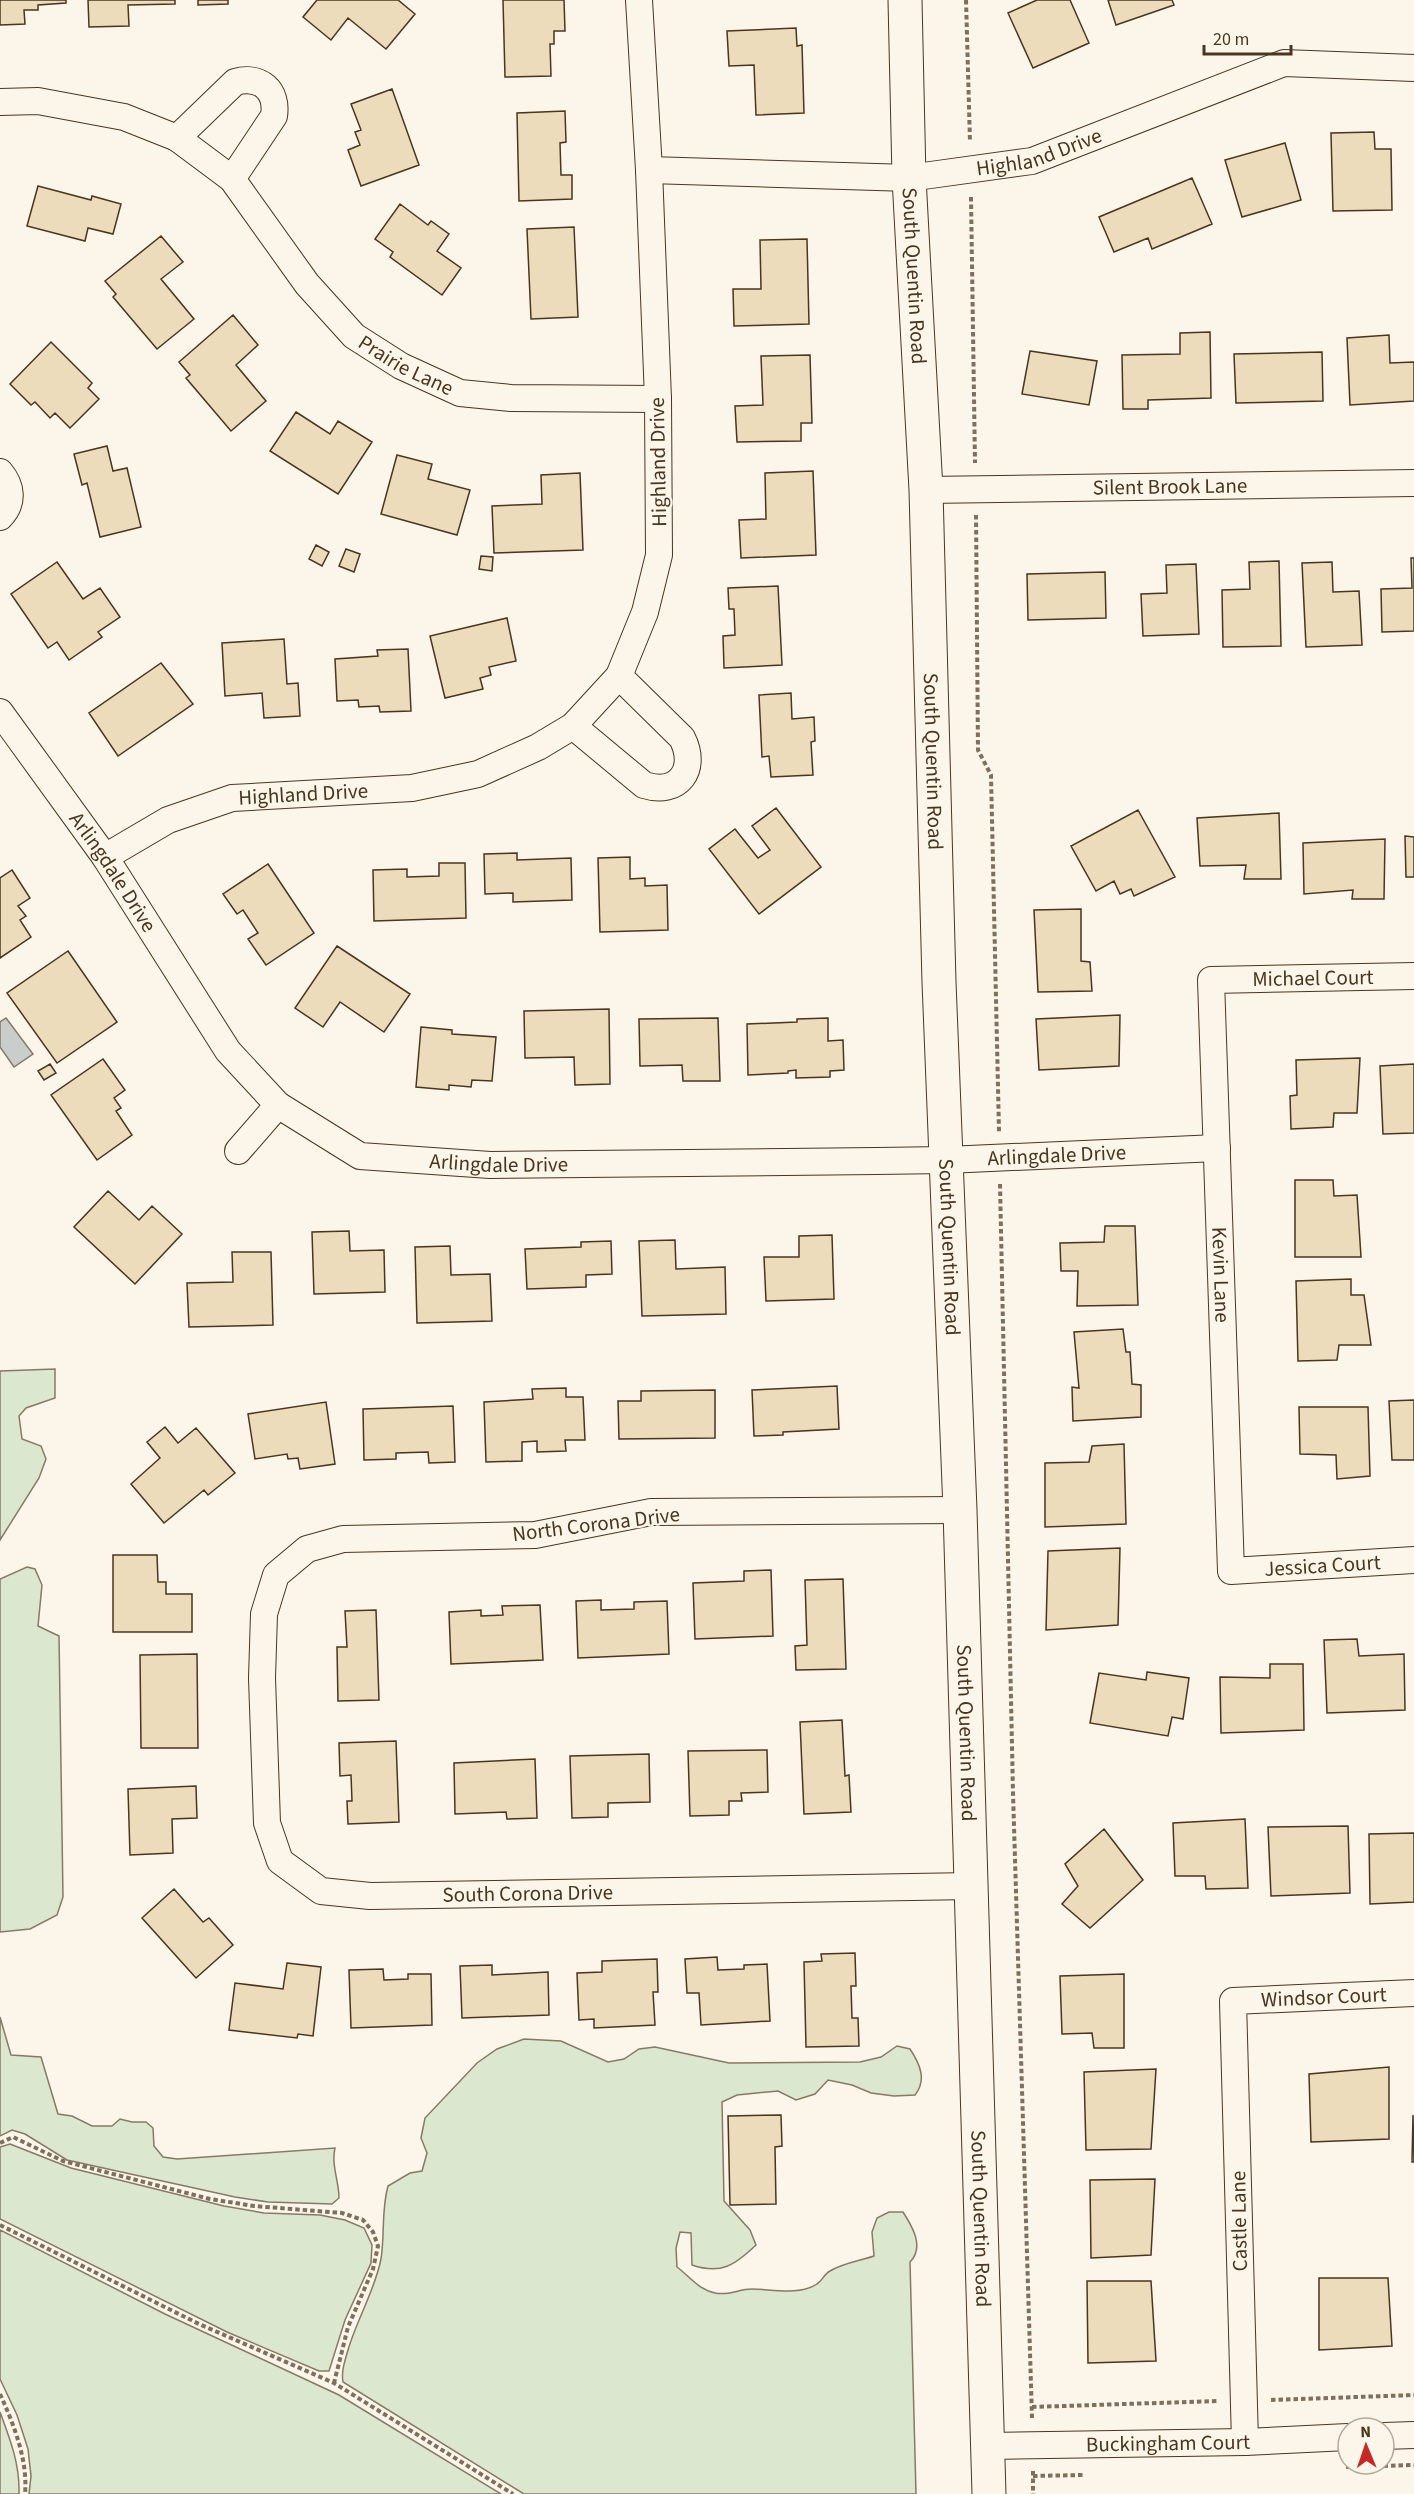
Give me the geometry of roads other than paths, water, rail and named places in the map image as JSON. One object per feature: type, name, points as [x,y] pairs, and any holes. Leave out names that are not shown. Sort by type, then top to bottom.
[{"type":"main road","name":"South Quentin Road","points":[[905,0],[909,178],[926,490],[939,982],[960,1510],[989,2494]]},
{"type":"street","name":"Highland Drive","points":[[105,857],[168,820],[231,798],[412,788],[478,774],[538,747],[573,726],[619,675],[645,612],[659,555],[658,399],[649,170],[639,0]]},
{"type":"street","name":"Highland Drive","points":[[649,170],[909,178],[1032,161],[1284,63],[1414,68]]},
{"type":"street","points":[[177,138],[235,82],[246,79],[257,80],[266,86],[273,95],[276,105],[274,116],[232,179]]},
{"type":"street","name":"Prairie Lane","points":[[0,102],[38,101],[124,117],[177,138],[232,179],[306,284],[354,336],[401,366],[460,393],[511,398],[658,399]]},
{"type":"street","points":[[0,472],[7,480],[10,491],[9,504],[0,517]]},
{"type":"street","name":"Silent Brook Lane","points":[[926,490],[1414,483]]},
{"type":"street","points":[[573,726],[644,785],[662,788],[678,782],[686,772],[689,761],[688,749],[682,738],[619,675]]},
{"type":"street","name":"Arlingdale Drive","points":[[0,712],[105,857],[228,1051],[279,1105],[360,1156],[490,1165],[947,1160],[1217,1148]]},
{"type":"street","name":"Michael Court","points":[[1212,980],[1414,976]]},
{"type":"street","name":"Kevin Lane","points":[[1212,980],[1231,1571]]},
{"type":"street","points":[[238,1151],[279,1105]]},
{"type":"street","name":"North Corona Drive","points":[[262,1678],[264,1614],[276,1575],[307,1549],[343,1539],[536,1535],[651,1512],[960,1510]]},
{"type":"street","name":"Jessica Court","points":[[1231,1571],[1414,1560]]},
{"type":"street","name":"South Corona Drive","points":[[262,1678],[267,1823],[280,1861],[321,1891],[370,1896],[972,1886]]},
{"type":"street","name":"Windsor Court","points":[[1233,2001],[1414,1993]]},
{"type":"street","name":"Castle Lane","points":[[1233,2001],[1245,2442]]},
{"type":"street","points":[[1396,2436],[1414,2435]]},
{"type":"street","name":"Buckingham Court","points":[[988,2446],[1336,2438]]}]
